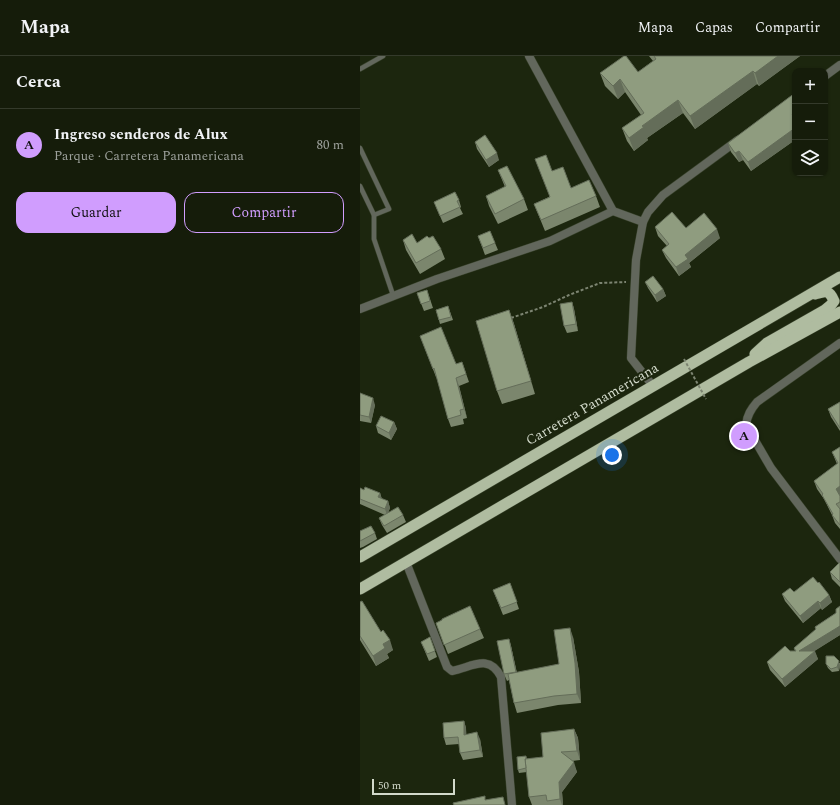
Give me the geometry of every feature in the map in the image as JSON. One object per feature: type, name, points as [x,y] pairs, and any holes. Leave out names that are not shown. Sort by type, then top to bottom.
[{"type":"highway","name":"Carretera Panamericana","points":[[360,557],[840,278]]},
{"type":"highway","points":[[840,289],[837,293],[837,297],[840,301]]},
{"type":"highway","points":[[749,362],[757,351],[767,343],[825,310],[832,305],[834,301],[832,295],[825,291],[807,296]]},
{"type":"highway","points":[[360,589],[749,362],[840,312]]},
{"type":"street","points":[[529,56],[613,211],[643,222]]},
{"type":"street","points":[[828,74],[840,64]]},
{"type":"street","points":[[653,386],[631,358],[636,260],[643,222],[648,212],[663,195],[745,135]]},
{"type":"street","points":[[360,309],[392,295],[550,241],[613,211]]},
{"type":"street","points":[[840,343],[757,402],[750,410],[746,418],[746,425],[771,468],[840,559]]},
{"type":"street","points":[[406,562],[447,667],[452,671],[483,662],[492,665],[497,669],[501,677],[512,805]]},
{"type":"lane","points":[[360,69],[383,56]]},
{"type":"lane","points":[[360,148],[389,209],[374,216]]},
{"type":"lane","points":[[360,186],[374,216],[374,239],[392,295]]},
{"type":"path","points":[[509,319],[543,307],[568,295],[600,283],[635,281]]},
{"type":"path","points":[[684,358],[706,399]]},
{"type":"building","points":[[626,56],[638,72],[656,59],[654,56],[778,56],[755,73],[753,71],[690,116],[678,100],[642,126],[644,127],[629,138],[622,128],[644,113],[620,79],[613,86],[600,73]]},
{"type":"building","points":[[792,95],[792,130],[748,162],[739,151],[735,153],[728,143]]},
{"type":"building","points":[[485,135],[497,153],[486,160],[475,142]]},
{"type":"building","points":[[546,155],[552,171],[563,167],[571,188],[589,180],[596,196],[541,220],[534,204],[550,197],[535,159]]},
{"type":"building","points":[[507,166],[524,199],[495,214],[486,196],[506,186],[498,170]]},
{"type":"building","points":[[455,192],[459,200],[457,201],[460,207],[440,216],[434,202]]},
{"type":"building","points":[[672,212],[686,228],[704,213],[717,229],[685,255],[688,259],[676,267],[662,250],[669,244],[655,227]]},
{"type":"building","points":[[490,231],[495,243],[483,248],[478,236]]},
{"type":"building","points":[[412,234],[417,243],[427,236],[429,238],[433,236],[441,249],[416,263],[403,240]]},
{"type":"building","points":[[653,276],[663,289],[655,295],[645,282]]},
{"type":"building","points":[[427,290],[430,301],[421,304],[417,293]]},
{"type":"building","points":[[572,302],[576,324],[564,326],[560,304]]},
{"type":"building","points":[[448,306],[451,317],[439,320],[436,310]]},
{"type":"building","points":[[509,310],[531,381],[497,391],[476,321]]},
{"type":"building","points":[[441,327],[456,364],[462,362],[466,374],[456,378],[464,409],[460,410],[461,415],[448,419],[434,368],[433,369],[420,336]]},
{"type":"building","points":[[360,393],[373,398],[369,417],[360,415]]},
{"type":"building","points":[[840,402],[840,428],[828,409]]},
{"type":"building","points":[[381,416],[394,422],[389,433],[376,426]]},
{"type":"building","points":[[840,447],[840,486],[836,489],[840,496],[840,502],[836,504],[840,509],[840,525],[832,515],[833,514],[822,495],[823,494],[814,481],[838,463],[832,452]]},
{"type":"building","points":[[365,487],[380,493],[378,497],[388,501],[385,509],[360,499],[360,488],[364,490]]},
{"type":"building","points":[[398,507],[403,515],[384,526],[379,518]]},
{"type":"building","points":[[371,526],[375,533],[360,541],[360,531]]},
{"type":"building","points":[[840,562],[840,582],[830,572]]},
{"type":"building","points":[[813,577],[829,595],[820,603],[818,601],[800,616],[782,594],[790,588],[794,592]]},
{"type":"building","points":[[510,583],[517,602],[501,608],[493,590]]},
{"type":"building","points":[[362,601],[381,632],[383,630],[390,640],[383,644],[385,648],[373,656],[360,636],[360,602]]},
{"type":"building","points":[[470,606],[480,629],[444,645],[436,623]]},
{"type":"building","points":[[840,606],[840,626],[799,651],[815,651],[782,679],[767,662],[785,646],[790,651],[796,651],[794,648],[816,629],[815,627],[836,613],[836,609]]},
{"type":"building","points":[[570,628],[575,663],[577,694],[554,696],[514,703],[508,674],[559,664],[554,630]]},
{"type":"building","points":[[430,637],[435,651],[427,654],[421,642]]},
{"type":"building","points":[[509,639],[516,672],[504,674],[497,641]]},
{"type":"building","points":[[826,656],[834,656],[839,661],[837,667],[831,669],[826,664]]},
{"type":"building","points":[[464,721],[464,735],[477,732],[480,750],[460,753],[458,737],[444,738],[443,723]]},
{"type":"building","points":[[574,729],[577,751],[561,752],[574,762],[559,782],[560,799],[547,801],[546,795],[529,797],[525,759],[543,757],[541,733]]},
{"type":"building","points":[[526,756],[526,768],[518,770],[517,757]]},
{"type":"building","points":[[485,796],[485,800],[503,797],[505,805],[454,805],[453,803]]},
{"type":"place","name":"Ingreso senderos de Alux","points":[[744,436]]}]
